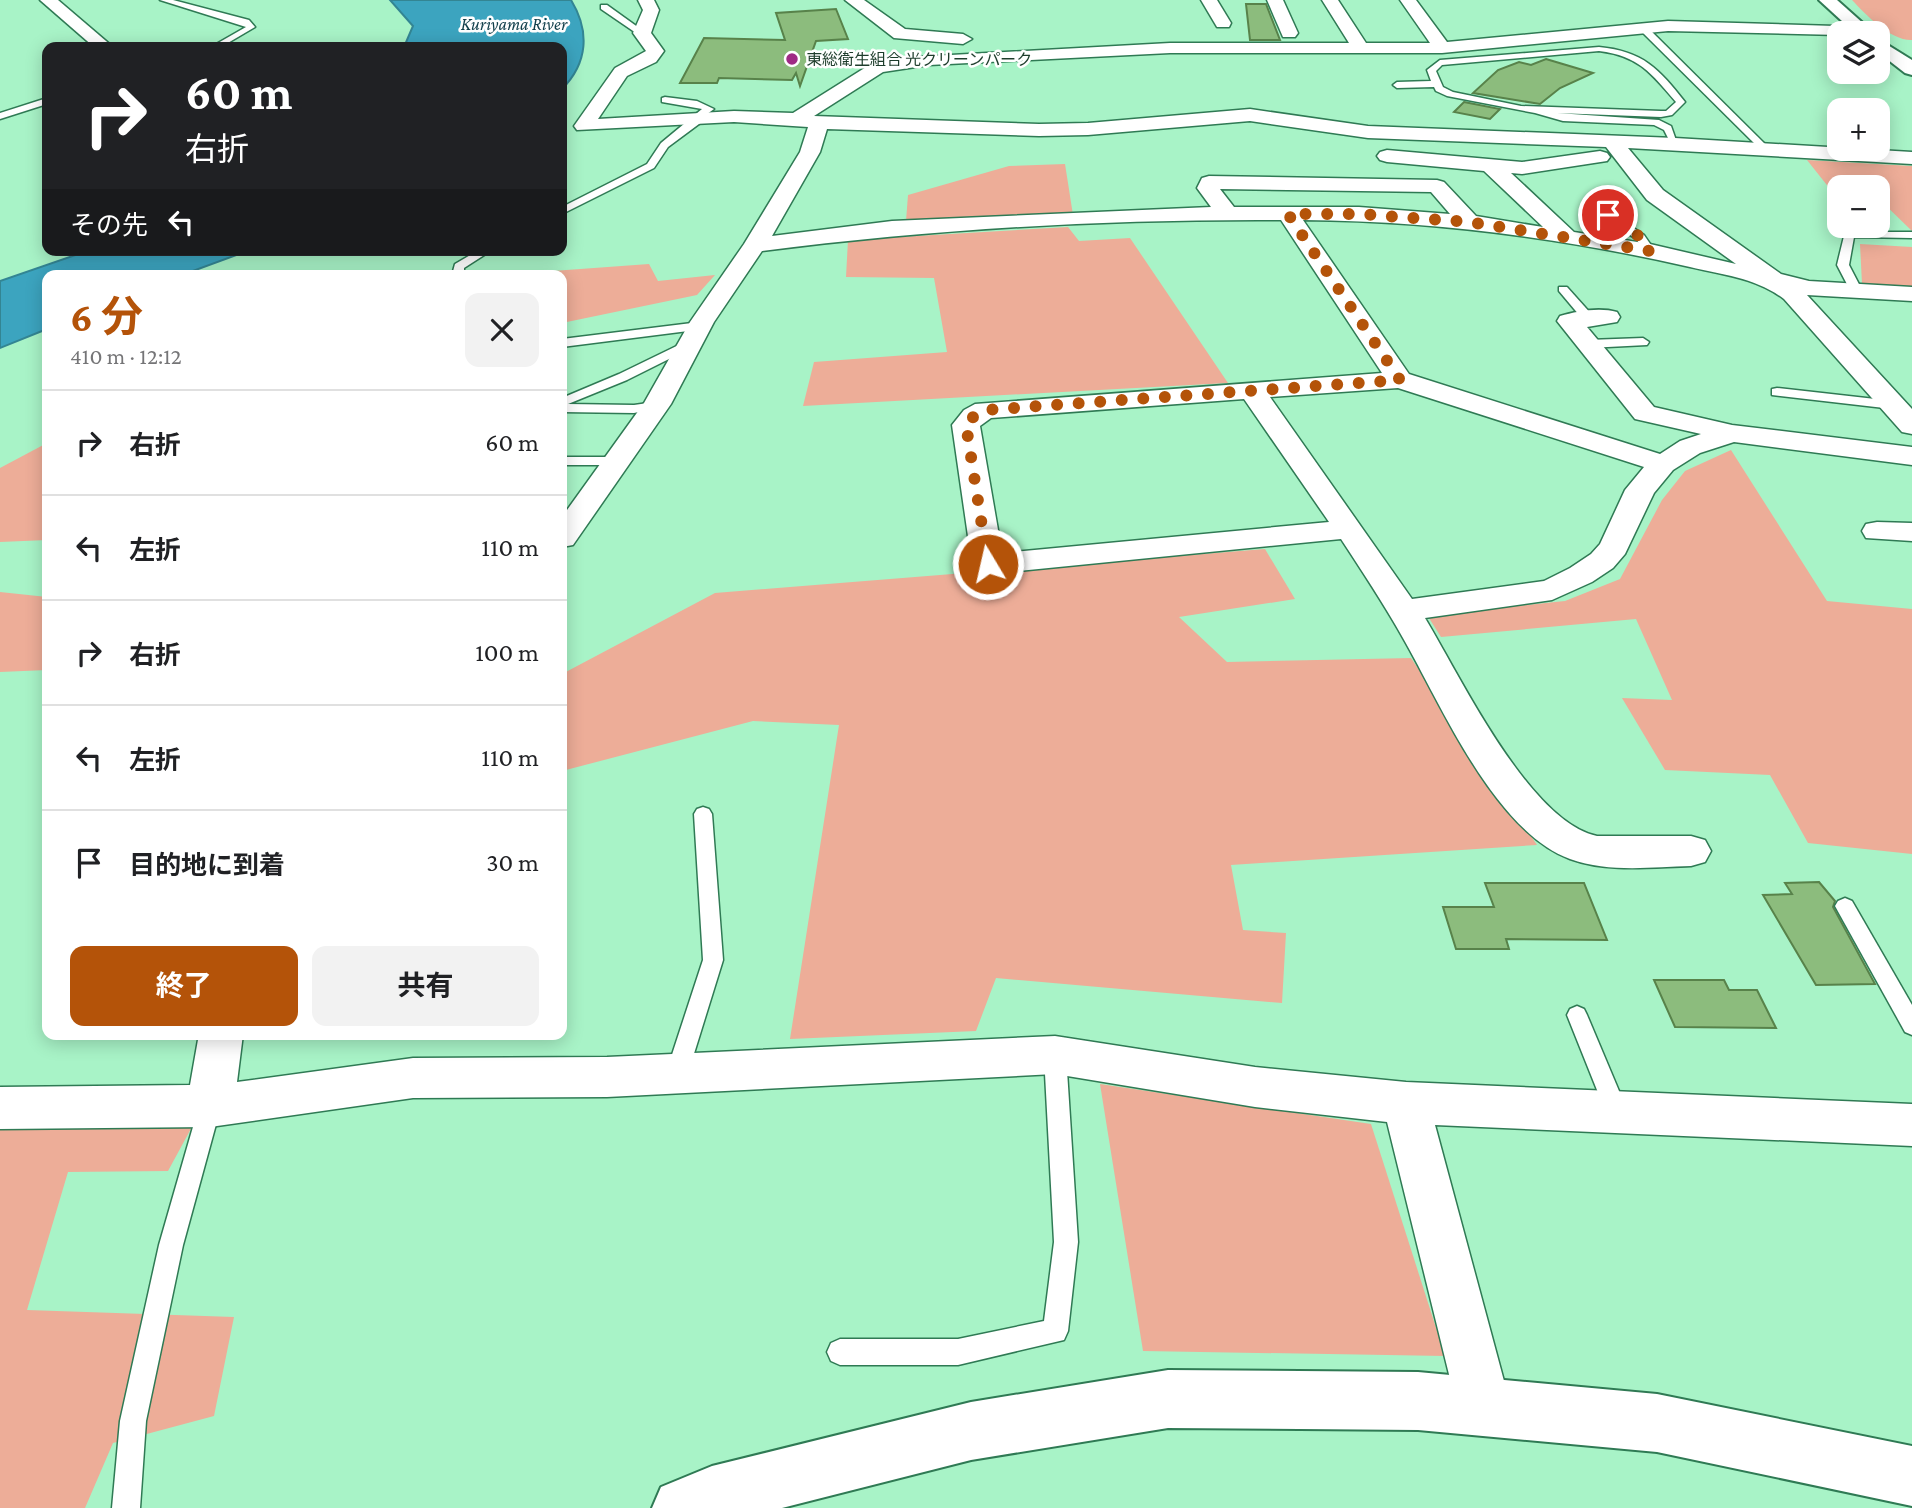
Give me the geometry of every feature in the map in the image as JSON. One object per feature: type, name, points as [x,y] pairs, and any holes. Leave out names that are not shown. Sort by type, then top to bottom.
[{"type":"street","points":[[48,0],[98,42]]},
{"type":"street","points":[[646,0],[651,10],[642,33],[655,51],[649,58],[621,72],[584,126],[754,117],[1051,130],[1250,115],[1368,132],[1616,147],[1675,144],[1912,158]]},
{"type":"street","points":[[853,0],[900,34],[965,39],[998,55]]},
{"type":"street","points":[[1198,21],[1229,24],[1209,0]]},
{"type":"street","points":[[1275,0],[1281,32],[1356,42],[1441,48],[1642,27],[1827,31]]},
{"type":"street","points":[[1330,0],[1356,42]]},
{"type":"street","points":[[1408,0],[1441,48]]},
{"type":"street","points":[[1827,0],[1851,21]]},
{"type":"street","points":[[809,121],[877,68],[897,63],[998,55],[1356,42]]},
{"type":"street","points":[[1890,53],[1912,69]]},
{"type":"street","points":[[1250,115],[1256,122],[1357,151],[1388,157],[1543,167],[1580,162],[1616,147]]},
{"type":"street","points":[[567,526],[657,404],[696,335],[755,245],[810,152],[809,121]]},
{"type":"street","points":[[1616,147],[1655,195],[1793,294],[1912,426]]},
{"type":"street","points":[[1379,185],[1388,157]]},
{"type":"street","points":[[1490,165],[1566,237]]},
{"type":"street","points":[[1227,212],[1208,188],[1209,182],[1437,186],[1469,222]]},
{"type":"street","points":[[755,245],[892,228],[1227,212],[1359,214],[1469,222],[1566,237],[1650,251],[1809,288],[1912,294]]},
{"type":"street","points":[[1288,214],[1400,380]]},
{"type":"street","points":[[1595,327],[1645,414],[1732,433],[1912,456]]},
{"type":"street","points":[[1348,529],[988,564],[966,425],[974,416],[985,410],[1400,380],[1663,464]]},
{"type":"street","points":[[1252,391],[1404,610],[1511,793],[1538,820],[1573,845],[1595,849],[1691,851]]},
{"type":"street","points":[[1404,610],[1552,590],[1581,575],[1602,561],[1614,547],[1640,490],[1663,464],[1690,447],[1732,433]]},
{"type":"street","points":[[1877,531],[1912,532]]},
{"type":"street","points":[[210,1105],[220,1040]]},
{"type":"street","points":[[0,1108],[210,1105],[413,1078],[607,1077],[1055,1055],[1255,1087],[1406,1103],[1912,1125]]},
{"type":"street","points":[[1406,1103],[1484,1407]]},
{"type":"street","points":[[682,1508],[712,1496],[971,1431],[1168,1399],[1418,1401],[1657,1423],[1912,1476]]},
{"type":"lane","points":[[164,0],[246,22],[251,27],[224,42]]},
{"type":"lane","points":[[604,7],[642,33]]},
{"type":"lane","points":[[1642,27],[1766,150]]},
{"type":"lane","points":[[1617,50],[1639,57],[1681,102],[1669,113],[1661,114],[1536,110],[1450,94],[1435,84],[1431,70],[1440,63],[1617,50]]},
{"type":"lane","points":[[1397,85],[1435,84]]},
{"type":"lane","points":[[567,208],[651,166],[664,145],[709,109],[697,104],[665,100]]},
{"type":"lane","points":[[0,116],[42,103]]},
{"type":"lane","points":[[1536,110],[1563,118],[1656,122],[1668,128],[1675,144]]},
{"type":"lane","points":[[1591,205],[1640,237],[1650,251]]},
{"type":"lane","points":[[1856,290],[1843,265],[1849,234],[1912,235]]},
{"type":"lane","points":[[459,270],[459,266],[476,256]]},
{"type":"lane","points":[[1563,289],[1595,327],[1643,342]]},
{"type":"lane","points":[[567,343],[696,335]]},
{"type":"lane","points":[[567,400],[623,377],[696,335]]},
{"type":"lane","points":[[1777,392],[1893,405]]},
{"type":"lane","points":[[567,408],[634,409],[657,404]]},
{"type":"lane","points":[[567,461],[617,461]]},
{"type":"lane","points":[[677,1073],[713,960],[702,814]]},
{"type":"lane","points":[[1845,906],[1912,1026]]},
{"type":"lane","points":[[1577,1015],[1617,1114]]},
{"type":"lane","points":[[841,1352],[958,1352],[1055,1331],[1066,1242],[1055,1055]]},
{"type":"lane","points":[[126,1508],[132,1421],[170,1245],[210,1105]]},
{"type":"shaded area","points":[[1852,0],[1912,0],[1912,40],[1890,33],[1890,21],[1872,20]]},
{"type":"shaded area","points":[[1807,160],[1912,166],[1912,231],[1890,210],[1890,175],[1827,175],[1827,185]]},
{"type":"shaded area","points":[[1065,164],[1073,215],[906,221],[908,195],[1009,166]]},
{"type":"shaded area","points":[[1068,227],[1079,241],[1130,238],[1228,383],[803,406],[814,362],[947,352],[934,278],[846,277],[848,240]]},
{"type":"shaded area","points":[[1860,244],[1912,247],[1912,289],[1862,284]]},
{"type":"shaded area","points":[[649,264],[658,281],[715,275],[697,295],[567,322],[567,270]]},
{"type":"shaded area","points":[[42,446],[42,540],[0,542],[0,468]]},
{"type":"shaded area","points":[[1731,450],[1827,601],[1912,609],[1912,854],[1808,843],[1770,775],[1665,770],[1622,698],[1672,700],[1636,619],[1441,637],[1427,615],[1565,601],[1620,579],[1662,500],[1685,471]]},
{"type":"shaded area","points":[[1265,549],[1295,599],[1179,617],[1227,662],[1411,658],[1537,845],[1231,865],[1243,930],[1286,933],[1282,1003],[996,978],[976,1031],[790,1039],[839,725],[753,721],[567,770],[567,671],[715,593]]},
{"type":"shaded area","points":[[0,592],[42,596],[42,670],[0,672]]},
{"type":"shaded area","points":[[1100,1084],[1371,1124],[1445,1356],[1143,1351]]},
{"type":"shaded area","points":[[0,1124],[193,1125],[168,1171],[68,1172],[27,1310],[234,1317],[214,1416],[113,1443],[85,1508],[0,1508]]},
{"type":"water","name":"Kuriyama River","points":[[390,0],[571,0],[581,23],[583,46],[577,68],[567,83],[567,42],[406,42],[413,26]]},
{"type":"water","points":[[73,256],[234,256],[196,270],[42,270],[42,331],[0,348],[0,281]]},
{"type":"building","points":[[1246,4],[1266,4],[1280,40],[1250,40]]},
{"type":"building","points":[[836,9],[848,39],[816,41],[800,86],[796,73],[792,80],[719,78],[717,83],[680,83],[704,38],[785,40],[776,13]]},
{"type":"building","points":[[1546,59],[1593,73],[1560,88],[1540,104],[1473,93],[1498,70],[1519,62],[1531,65]]},
{"type":"building","points":[[1464,102],[1500,109],[1490,119],[1454,112]]},
{"type":"building","points":[[1819,882],[1835,901],[1833,907],[1875,984],[1816,985],[1763,895],[1792,894],[1785,883]]},
{"type":"building","points":[[1485,883],[1584,883],[1607,940],[1506,939],[1509,949],[1456,949],[1443,907],[1494,907]]},
{"type":"building","points":[[1654,980],[1724,980],[1729,990],[1757,990],[1776,1028],[1675,1027]]},
{"type":"place","name":"東総衛生組合 光クリーンパーク","points":[[792,59]]},
{"type":"route","points":[[988,564],[966,425],[974,416],[985,410],[1400,380],[1288,214],[1359,214],[1469,222],[1650,251],[1640,237],[1608,215]]}]
